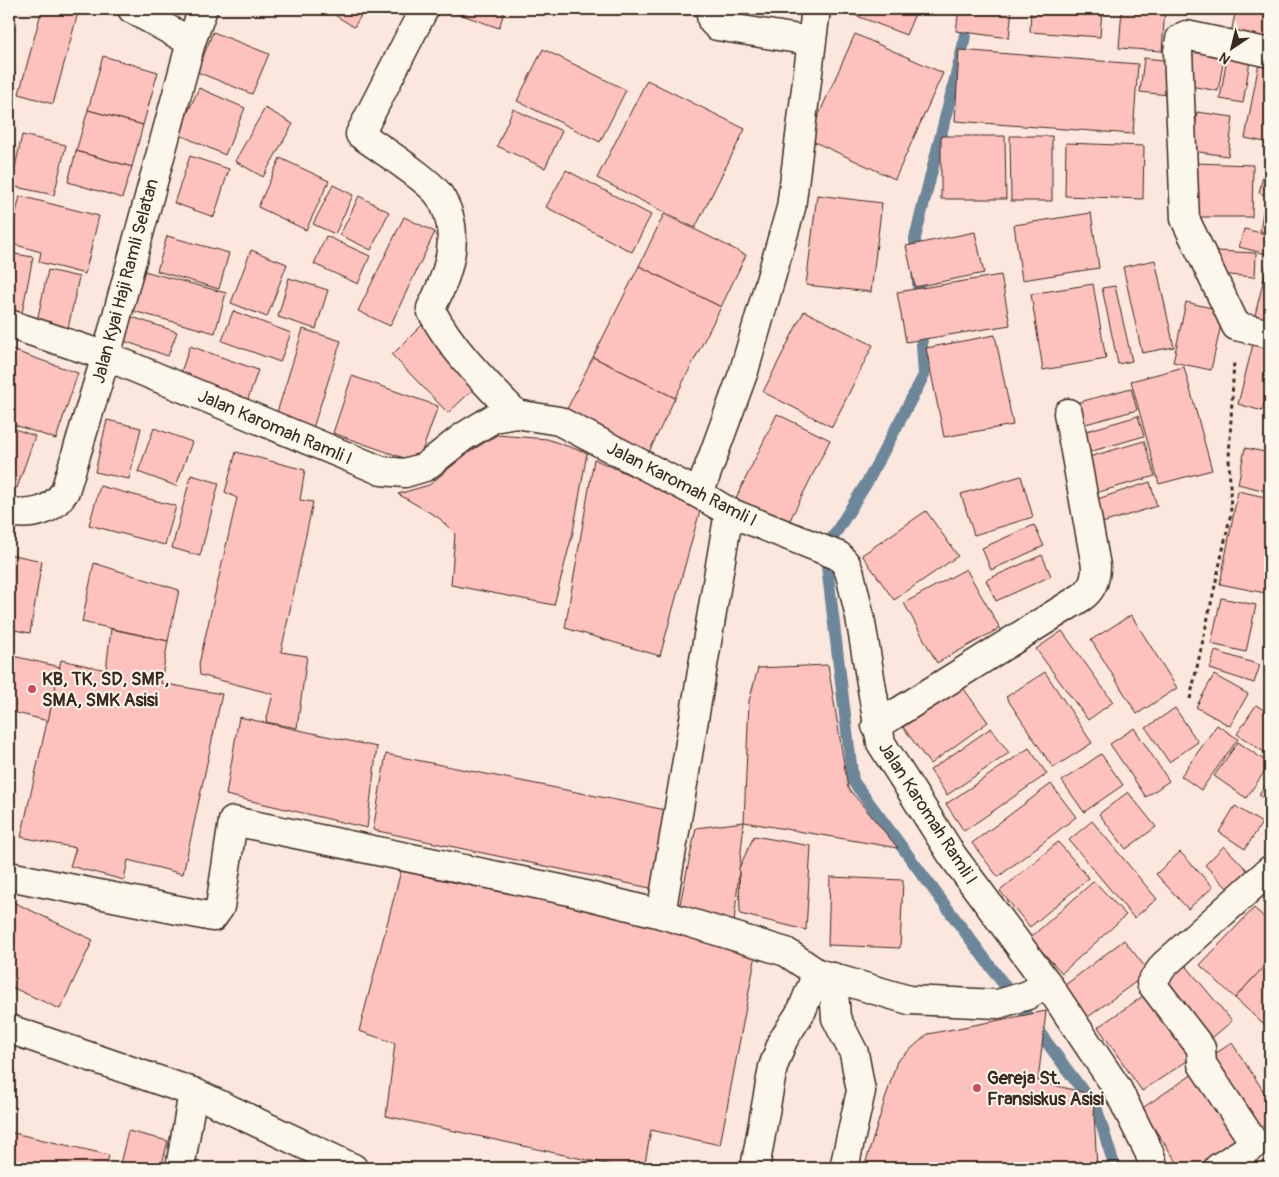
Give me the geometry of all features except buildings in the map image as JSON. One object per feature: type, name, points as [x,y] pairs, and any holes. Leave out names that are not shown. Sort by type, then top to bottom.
[{"type":"street","points":[[132,9],[190,42]]},
{"type":"street","name":"Jalan Kyai Haji Ramli Selatan","points":[[9,512],[23,514],[38,513],[54,505],[61,497],[106,356],[190,42],[203,9]]},
{"type":"street","points":[[424,9],[360,134],[438,194],[450,214],[453,236],[445,280],[431,308],[432,312],[446,336],[493,391],[516,414]]},
{"type":"street","points":[[710,9],[712,21],[717,26],[811,41]]},
{"type":"street","points":[[699,494],[744,371],[792,208],[816,9]]},
{"type":"street","points":[[1270,53],[1186,35],[1178,44],[1185,219],[1236,326],[1270,334]]},
{"type":"street","name":"Jalan Karomah Ramli I","points":[[9,324],[106,356],[382,471],[405,473],[425,467],[463,437],[494,418],[516,414],[559,421],[699,494],[729,512],[840,556],[846,564],[862,626],[876,726],[881,744],[952,855],[1047,984],[1117,1088],[1149,1152],[1154,1168]]},
{"type":"street","points":[[876,726],[1082,597],[1090,589],[1096,576],[1096,566],[1068,413]]},
{"type":"street","points":[[660,914],[729,512]]},
{"type":"street","points":[[9,876],[213,918],[220,908],[233,821],[565,890],[660,914],[786,952],[825,975],[909,1000],[998,1004],[1028,995],[1047,984]]},
{"type":"street","points":[[1218,1168],[1255,1144],[1202,1064],[1201,1048],[1151,983],[1164,965],[1270,870]]},
{"type":"street","points":[[755,1168],[776,1060],[783,1040],[825,975]]},
{"type":"street","points":[[825,975],[836,1018],[854,1054],[861,1091],[844,1168]]},
{"type":"street","points":[[9,1028],[193,1092],[353,1168]]},
{"type":"street","points":[[180,1168],[193,1092]]},
{"type":"path","points":[[1190,699],[1231,513],[1229,458],[1236,326]]},
{"type":"waterway","points":[[969,9],[963,47],[915,238],[924,375],[869,479],[825,550],[853,781],[1097,1110],[1115,1168]]},
{"type":"place","name":"KB, TK, SD, SMP, SMA, SMK Asisi","points":[[32,689]]},
{"type":"place","name":"Gereja St. Fransiskus Asisi","points":[[977,1088]]}]
